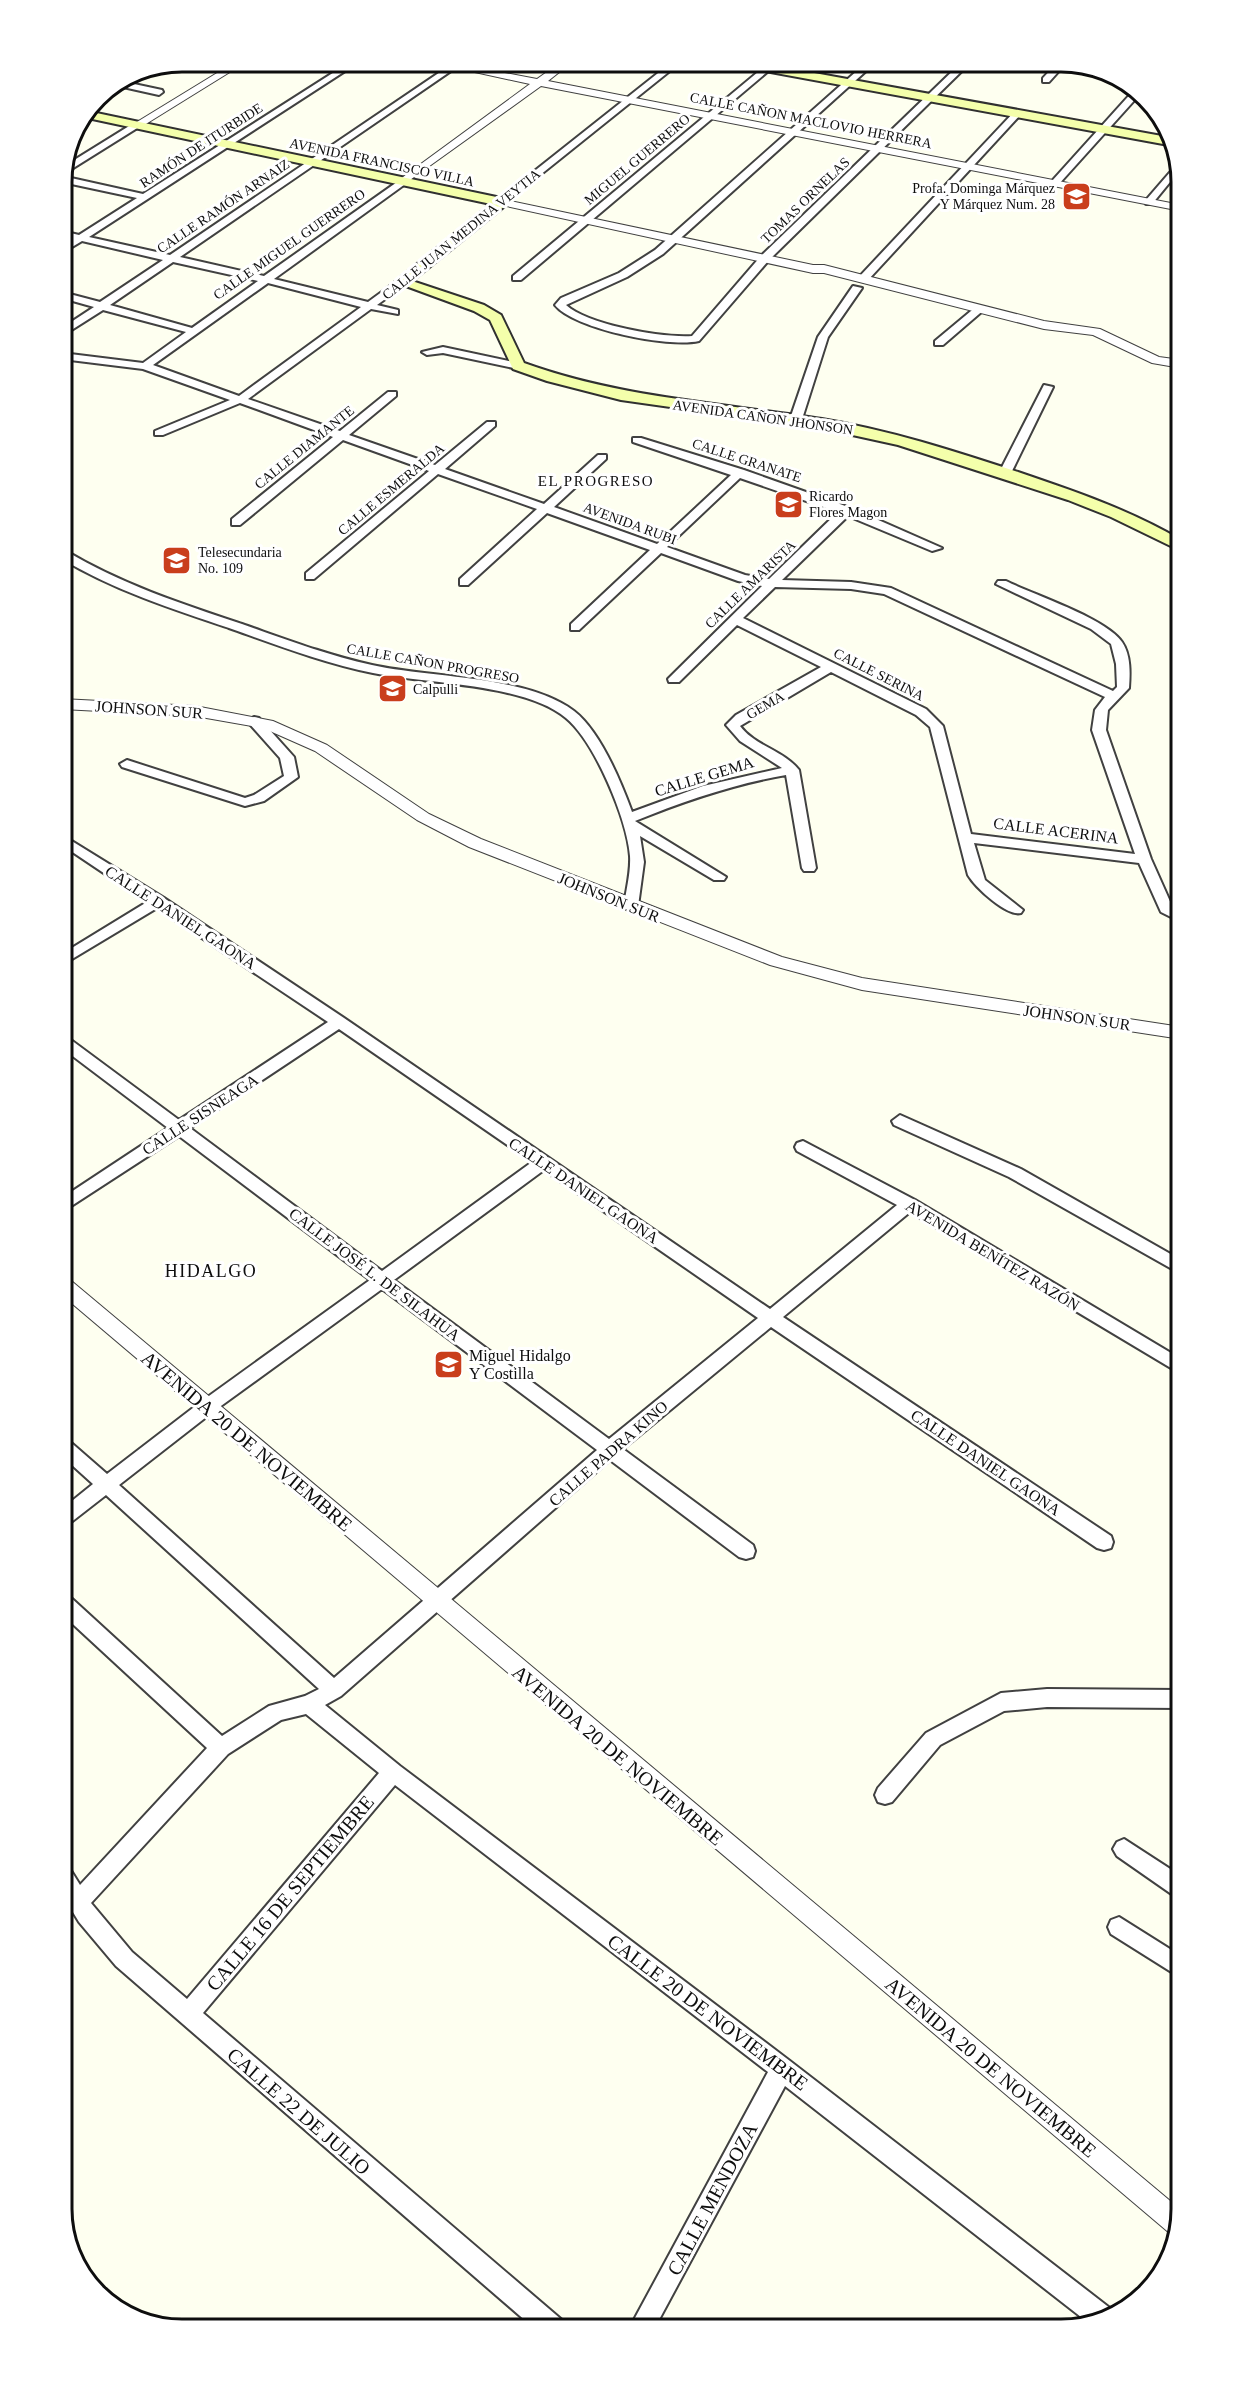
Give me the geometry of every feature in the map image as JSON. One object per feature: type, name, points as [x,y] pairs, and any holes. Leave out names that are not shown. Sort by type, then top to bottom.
[{"type":"main road","points":[[806,72],[849,82],[1163,140]]},
{"type":"main road","name":"AVENIDA FRANCISCO VILLA","points":[[94,116],[501,202]]},
{"type":"main road","name":"CALLE JUAN MEDINA VEYTIA","points":[[402,282],[501,202]]},
{"type":"main road","points":[[402,282],[478,308],[496,318],[518,366]]},
{"type":"main road","name":"AVENIDA CAÑON JHONSON","points":[[518,366],[555,381],[666,404],[796,419],[895,439],[1104,506],[1171,540]]},
{"type":"street","points":[[74,165],[224,72]]},
{"type":"street","name":"RAMÓN DE ITURBIDE","points":[[72,244],[340,72]]},
{"type":"street","name":"CALLE RAMÓN ARNAIZ","points":[[72,326],[445,72]]},
{"type":"street","name":"CALLE CAÑON MACLOVIO HERRERA","points":[[493,72],[1171,206]]},
{"type":"street","name":"CALLE MIGUEL GUERRERO","points":[[146,366],[263,279],[403,182],[553,72]]},
{"type":"street","name":"CALLE JUAN MEDINA VEYTIA","points":[[501,202],[665,72]]},
{"type":"street","name":"MIGUEL GUERRERO","points":[[517,278],[762,72]]},
{"type":"street","points":[[673,239],[860,72]]},
{"type":"street","name":"TOMAS ORNELAS","points":[[673,239],[659,252],[623,275],[565,300],[560,305],[565,310],[617,330],[678,341],[694,339],[765,258],[956,72]]},
{"type":"street","points":[[1046,80],[1054,72]]},
{"type":"street","points":[[129,86],[159,92]]},
{"type":"street","points":[[1055,183],[1132,98]]},
{"type":"street","points":[[796,419],[823,337],[861,283],[1018,113]]},
{"type":"street","points":[[1149,202],[1171,175]]},
{"type":"street","points":[[72,181],[145,197]]},
{"type":"street","name":"AVENIDA FRANCISCO VILLA","points":[[501,202],[813,269],[824,269],[861,283],[945,299],[1027,318],[1044,325],[1096,332],[1156,360],[1171,362]]},
{"type":"street","points":[[72,237],[263,279],[394,312]]},
{"type":"street","name":"AVENIDA FRANCISCO VILLA","points":[[813,269],[819,273],[932,299],[945,299]]},
{"type":"street","name":"CALLE JUAN MEDINA VEYTIA","points":[[159,433],[241,399],[402,282]]},
{"type":"street","points":[[72,298],[193,331]]},
{"type":"street","points":[[939,343],[981,308]]},
{"type":"street","points":[[428,352],[443,350],[518,366]]},
{"type":"street","name":"AVENIDA RUBI","points":[[72,357],[146,366],[742,578],[772,584],[855,586],[887,591],[1115,697]]},
{"type":"street","points":[[1005,473],[1048,387]]},
{"type":"street","name":"CALLE DIAMANTE","points":[[236,522],[392,394]]},
{"type":"street","name":"CALLE ESMERALDA","points":[[310,576],[438,471],[491,424]]},
{"type":"street","name":"CALLE GRANATE","points":[[637,440],[740,472],[847,510],[936,548]]},
{"type":"street","points":[[464,582],[602,457]]},
{"type":"street","points":[[575,627],[740,472]]},
{"type":"street","name":"CALLE AMARISTA","points":[[674,679],[847,510]]},
{"type":"street","name":"CALLE CAÑON PROGRESO","points":[[72,560],[110,583],[314,654],[374,670],[526,695],[558,706],[580,725],[609,776],[630,823],[637,859],[631,906]]},
{"type":"street","points":[[1002,585],[1097,628],[1115,641],[1119,648],[1124,685],[1115,697],[1101,708],[1097,718],[1099,729],[1144,858],[1166,909],[1171,912]]},
{"type":"street","name":"CALLE SERINA","points":[[735,619],[921,712],[936,726],[971,867],[980,883],[1016,910]]},
{"type":"street","name":"GEMA","points":[[792,770],[783,759],[738,734],[733,725],[741,718],[832,666]]},
{"type":"street","name":"JOHNSON SUR","points":[[72,705],[195,711],[254,721],[321,748],[423,817],[475,843],[776,962],[862,984],[1171,1031]]},
{"type":"street","points":[[127,764],[245,802],[259,798],[291,777],[287,758],[254,721]]},
{"type":"street","points":[[792,770],[809,868]]},
{"type":"street","name":"CALLE GEMA","points":[[630,823],[692,794],[764,774],[792,770]]},
{"type":"street","points":[[630,823],[719,877]]},
{"type":"street","name":"CALLE ACERINA","points":[[965,838],[1144,858]]},
{"type":"street","name":"CALLE DANIEL GAONA","points":[[72,845],[339,1022],[769,1317],[1104,1542]]},
{"type":"street","points":[[72,954],[159,901]]},
{"type":"street","name":"CALLE SISNEAGA","points":[[72,1199],[339,1022]]},
{"type":"street","name":"CALLE JOSÉ L. DE SILAHUA","points":[[72,1048],[746,1551]]},
{"type":"street","points":[[900,1121],[1015,1173],[1171,1262]]},
{"type":"street","name":"AVENIDA BENÍTEZ RAZÓN","points":[[803,1147],[909,1204],[1171,1356]]},
{"type":"street","points":[[72,1511],[208,1406],[544,1162]]},
{"type":"street","name":"CALLE PADRA KINO","points":[[78,1902],[221,1748],[276,1712],[309,1704],[334,1690],[437,1603],[609,1450],[909,1204]]},
{"type":"street","name":"AVENIDA 20 DE NOVIEMBRE","points":[[72,1292],[437,1603],[1170,2218]]},
{"type":"street","points":[[72,1454],[334,1690]]},
{"type":"street","points":[[72,1611],[221,1748]]},
{"type":"street","points":[[885,1795],[933,1739],[1001,1702],[1047,1698],[1171,1699]]},
{"type":"street","name":"CALLE 20 DE NOVIEMBRE","points":[[309,1704],[393,1772],[782,2069],[1096,2313]]},
{"type":"street","name":"CALLE 16 DE SEPTIEMBRE","points":[[187,2015],[393,1772]]},
{"type":"street","points":[[1124,1849],[1171,1881]]},
{"type":"street","name":"CALLE 22 DE JULIO","points":[[72,1892],[124,1959],[541,2319]]},
{"type":"street","points":[[1119,1927],[1171,1961]]},
{"type":"street","name":"CALLE MENDOZA","points":[[646,2319],[782,2069]]},
{"type":"place","name":"Profa. Dominga Márquez Y Márquez Num. 28","points":[[1076,196]]},
{"type":"place","name":"Ricardo Flores Magon","points":[[788,504]]},
{"type":"place","name":"Telesecundaria No. 109","points":[[177,560]]},
{"type":"place","name":"Calpulli","points":[[392,689]]},
{"type":"place","name":"Miguel Hidalgo Y Costilla","points":[[448,1364]]},
{"type":"district","name":"EL PROGRESO","points":[[596,481]]},
{"type":"district","name":"HIDALGO","points":[[211,1271]]}]
